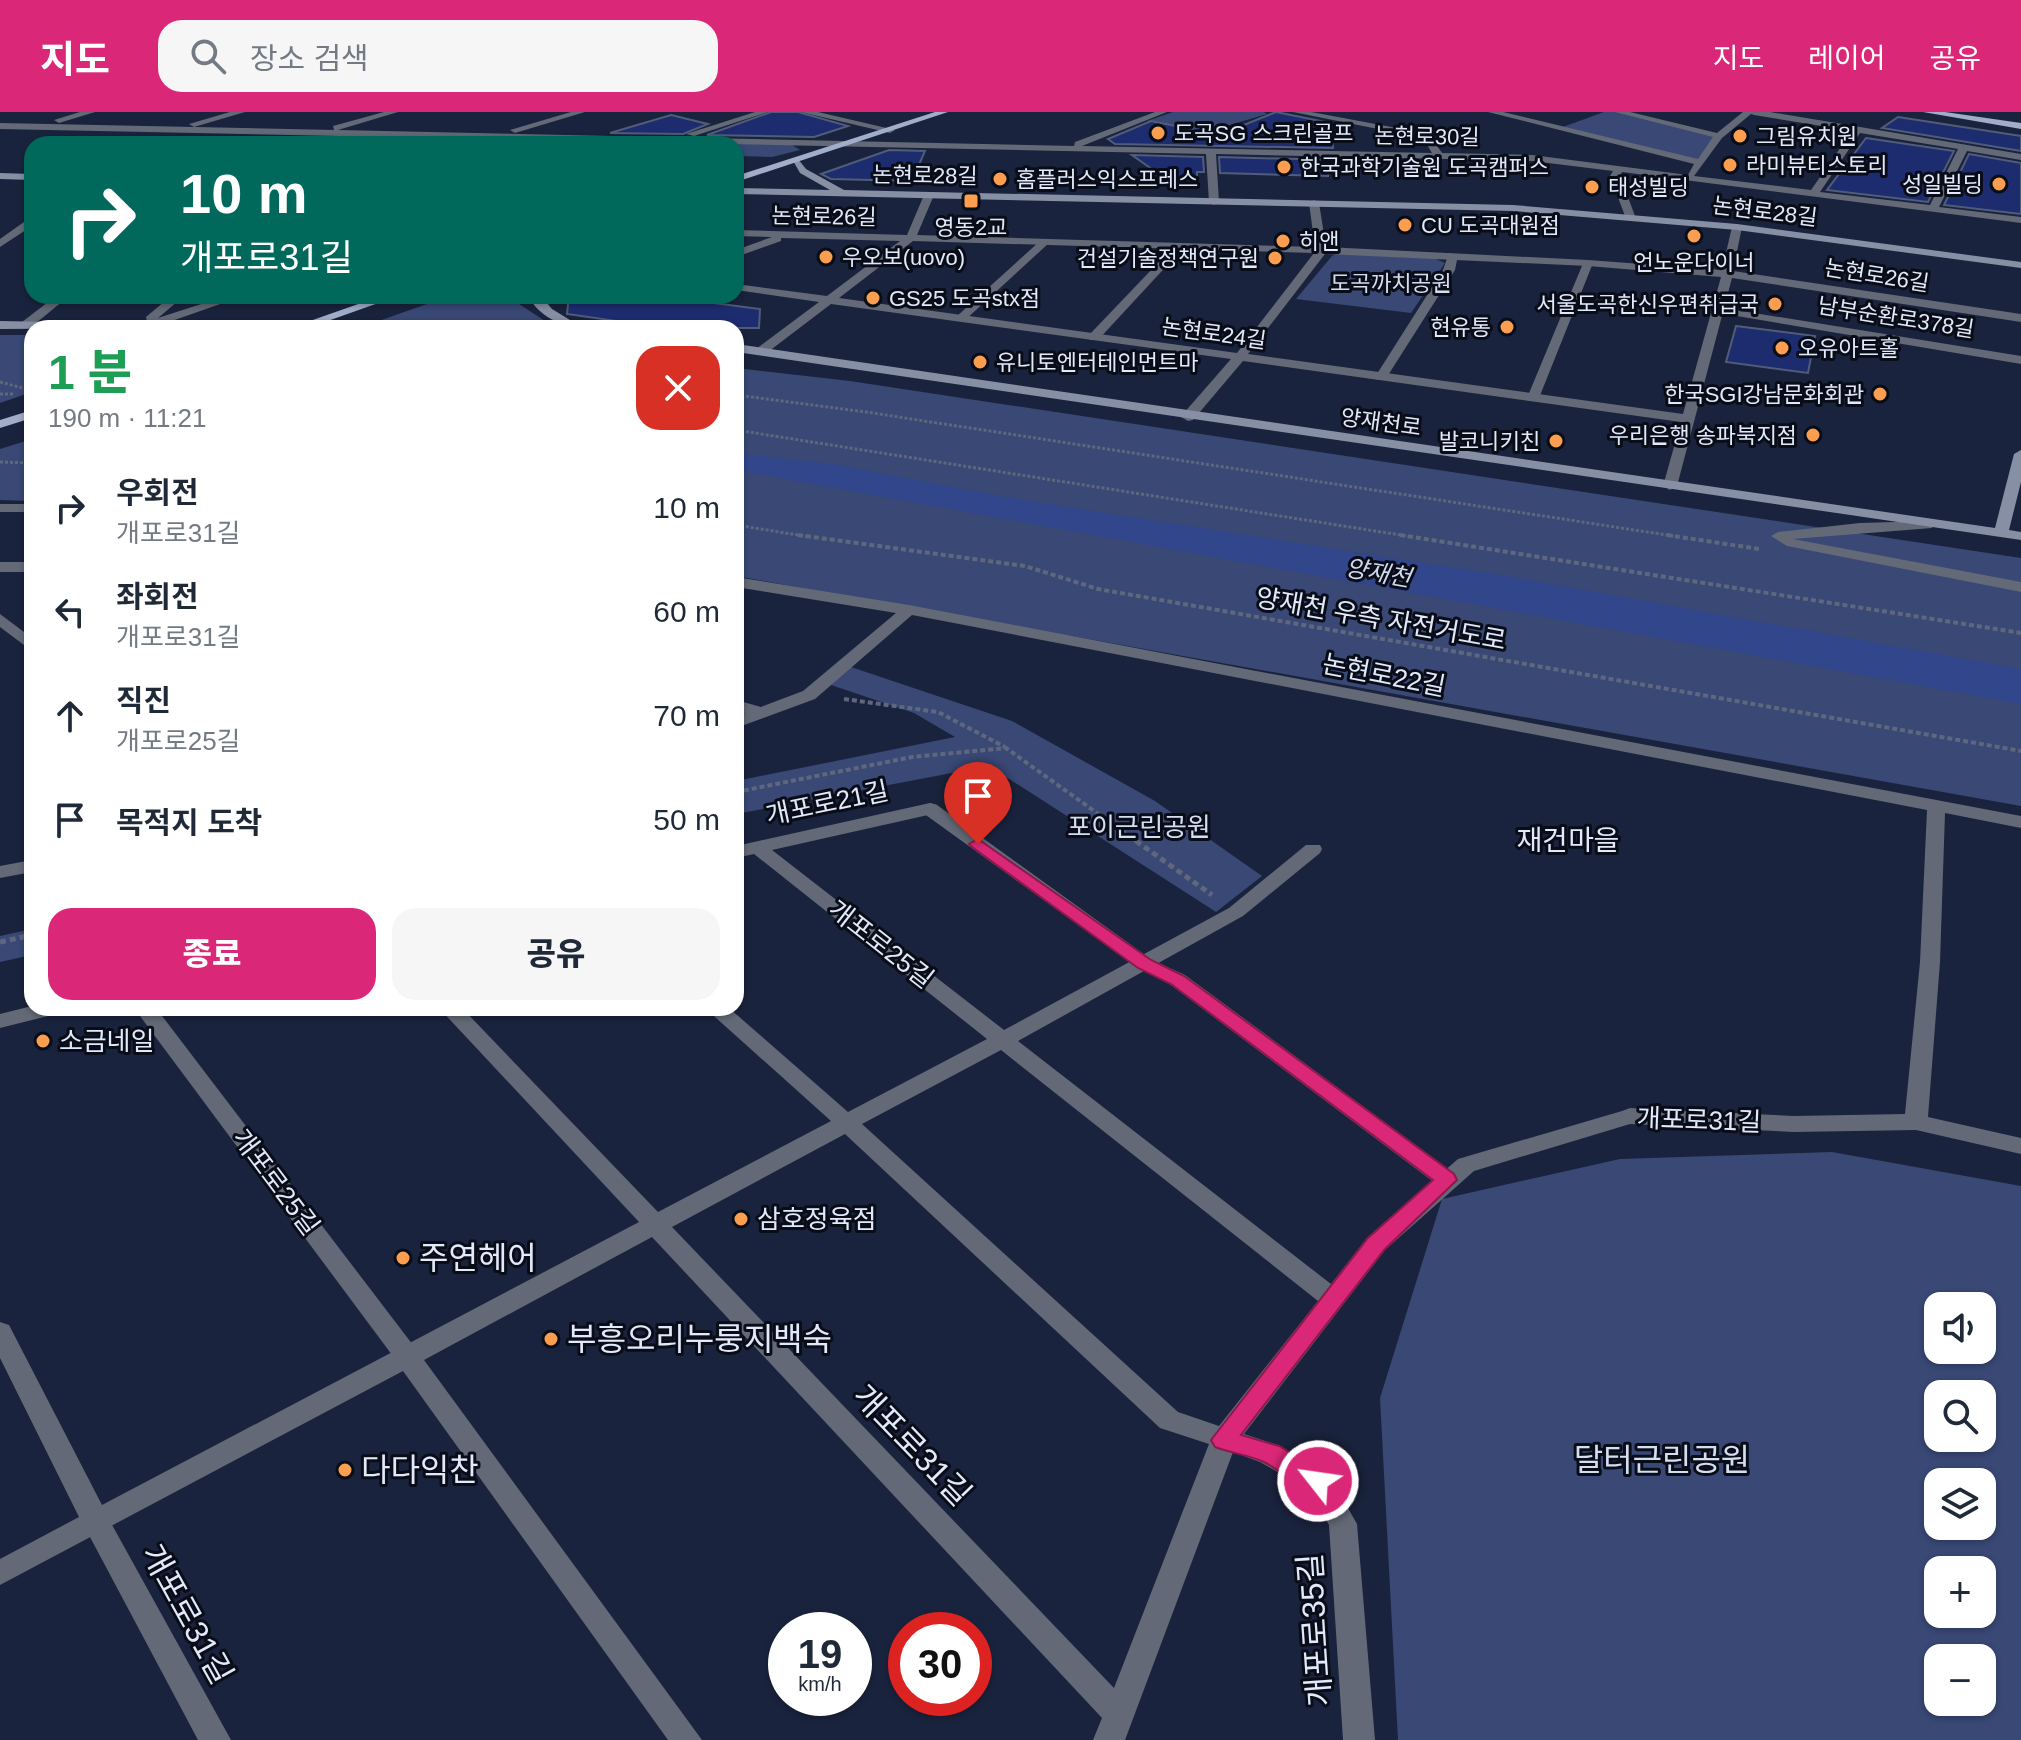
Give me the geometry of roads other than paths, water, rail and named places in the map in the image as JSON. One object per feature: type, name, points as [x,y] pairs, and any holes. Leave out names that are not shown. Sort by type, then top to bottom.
[{"type":"main road","points":[[744,177],[944,112]]},
{"type":"main road","points":[[1927,112],[2021,126]]},
{"type":"main road","points":[[1984,121],[1991,112],[2021,116]]},
{"type":"main road","points":[[320,320],[368,304]]},
{"type":"main road","points":[[0,424],[24,416]]},
{"type":"street","points":[[10,137],[30,127],[91,112]]},
{"type":"street","points":[[169,130],[241,112]]},
{"type":"street","points":[[310,136],[394,112]]},
{"type":"street","points":[[491,136],[581,112]]},
{"type":"street","points":[[684,136],[764,112]]},
{"type":"street","points":[[805,112],[890,130]]},
{"type":"street","points":[[1066,148],[1163,112]]},
{"type":"street","points":[[1297,112],[1426,136],[1439,156]]},
{"type":"street","points":[[1492,112],[1699,162]]},
{"type":"street","points":[[1619,112],[1719,136]]},
{"type":"street","points":[[1689,178],[1719,136],[1751,112],[2021,157]]},
{"type":"street","name":"논현로30길","points":[[0,126],[491,136]]},
{"type":"street","points":[[1814,193],[1857,130]]},
{"type":"street","name":"논현로30길","points":[[744,142],[1532,158],[2021,220]]},
{"type":"street","points":[[1933,209],[1963,149]]},
{"type":"street","points":[[1211,151],[1214,202]]},
{"type":"street","points":[[795,161],[803,171],[843,193]]},
{"type":"street","points":[[1620,169],[1615,176],[1630,216]]},
{"type":"street","points":[[0,176],[24,177]]},
{"type":"street","name":"논현로28길","points":[[744,191],[1513,208],[1737,227],[2021,265]]},
{"type":"street","points":[[911,238],[929,195]]},
{"type":"street","points":[[1188,417],[1240,357],[1321,251],[1314,203]]},
{"type":"street","points":[[0,224],[24,224]]},
{"type":"street","points":[[1670,486],[1737,227]]},
{"type":"street","points":[[0,244],[24,228]]},
{"type":"street","name":"논현로26길","points":[[744,233],[1453,255],[1588,263],[1727,274],[2021,318]]},
{"type":"street","points":[[744,251],[789,235]]},
{"type":"street","name":"논현로26길","points":[[760,352],[911,238]]},
{"type":"street","points":[[960,319],[1044,243]]},
{"type":"street","points":[[1094,337],[1180,246]]},
{"type":"street","points":[[1381,377],[1449,270],[1453,255]]},
{"type":"street","points":[[1533,398],[1588,263]]},
{"type":"street","name":"논현로24길","points":[[744,288],[1687,419]]},
{"type":"street","points":[[32,320],[53,304]]},
{"type":"street","points":[[150,320],[168,304]]},
{"type":"street","points":[[164,320],[213,304]]},
{"type":"street","points":[[542,304],[563,320]]},
{"type":"street","name":"남부순환로378길","points":[[1717,310],[2021,360]]},
{"type":"street","points":[[0,325],[24,325]]},
{"type":"street","name":"양재천로","points":[[744,349],[1188,417],[2021,536]]},
{"type":"street","points":[[2001,533],[2021,454]]},
{"type":"street","points":[[0,508],[24,508]]},
{"type":"street","points":[[1927,525],[1860,527],[1778,536],[1787,542],[2021,587]]},
{"type":"street","points":[[0,567],[24,567]]},
{"type":"street","points":[[0,576],[24,567]]},
{"type":"street","name":"논현로22길","points":[[744,583],[909,610],[2021,822]]},
{"type":"street","points":[[744,720],[809,695],[909,610]]},
{"type":"street","points":[[0,619],[24,639]]},
{"type":"street","points":[[744,708],[764,714]]},
{"type":"street","points":[[1916,1122],[1930,962],[1936,807]]},
{"type":"street","name":"개포로21길","points":[[744,850],[930,809],[1145,964]]},
{"type":"street","name":"개포로25길","points":[[757,847],[1004,1041]]},
{"type":"street","points":[[0,1573],[1145,964],[1236,912],[1313,849]]},
{"type":"street","points":[[0,872],[24,868]]},
{"type":"street","points":[[1145,964],[1178,980],[1447,1180]]},
{"type":"street","points":[[0,1021],[24,1015]]},
{"type":"street","name":"개포로25길","points":[[151,1016],[407,1356]]},
{"type":"street","points":[[458,1016],[654,1225]]},
{"type":"street","points":[[725,1016],[848,1124],[1169,1420],[1224,1440]]},
{"type":"street","points":[[1004,1041],[1331,1298]]},
{"type":"street","name":"개포로31길","points":[[654,1225],[1114,1728],[1224,1440],[1331,1298],[1376,1244],[1466,1165],[1630,1116],[1794,1124],[1916,1122],[2021,1146]]},
{"type":"street","points":[[0,1332],[96,1522]]},
{"type":"street","points":[[407,1356],[686,1740]]},
{"type":"street","name":"개포로35길","points":[[1224,1440],[1270,1454],[1318,1481],[1343,1524],[1359,1740]]},
{"type":"street","name":"개포로31길","points":[[96,1522],[215,1740]]},
{"type":"water","name":"양재천","points":[[744,454],[833,464],[1005,497],[1507,576],[2021,669],[2021,704],[744,471]]},
{"type":"place","name":"도곡SG 스크린골프","points":[[1158,133]]},
{"type":"place","name":"그림유치원","points":[[1740,136]]},
{"type":"place","name":"라미뷰티스토리","points":[[1730,165]]},
{"type":"place","name":"한국과학기술원 도곡캠퍼스","points":[[1284,167]]},
{"type":"place","name":"홈플러스익스프레스","points":[[1000,179]]},
{"type":"place","name":"성일빌딩","points":[[1999,184]]},
{"type":"place","name":"태성빌딩","points":[[1592,187]]},
{"type":"place","name":"영동2교","points":[[971,201]]},
{"type":"place","name":"CU 도곡대원점","points":[[1405,225]]},
{"type":"place","name":"언노운다이너","points":[[1694,236]]},
{"type":"place","name":"히앤","points":[[1283,241]]},
{"type":"place","name":"우오보(uovo)","points":[[826,257]]},
{"type":"place","name":"건설기술정책연구원","points":[[1275,258]]},
{"type":"place","name":"GS25 도곡stx점","points":[[873,298]]},
{"type":"place","name":"서울도곡한신우편취급국","points":[[1775,304]]},
{"type":"place","name":"현유통","points":[[1507,327]]},
{"type":"place","name":"오유아트홀","points":[[1782,348]]},
{"type":"place","name":"유니토엔터테인먼트마","points":[[980,362]]},
{"type":"place","name":"한국SGI강남문화회관","points":[[1880,394]]},
{"type":"place","name":"우리은행 송파북지점","points":[[1813,435]]},
{"type":"place","name":"발코니키친","points":[[1556,441]]},
{"type":"place","name":"소금네일","points":[[43,1041]]},
{"type":"place","name":"삼호정육점","points":[[741,1219]]},
{"type":"place","name":"주연헤어","points":[[403,1258]]},
{"type":"place","name":"부흥오리누룽지백숙","points":[[551,1339]]},
{"type":"place","name":"다다익찬","points":[[345,1470]]},
{"type":"district","name":"재건마을","points":[[1568,840]]},
{"type":"park label","name":"도곡까치공원","points":[[1391,283]]},
{"type":"park label","name":"포이근린공원","points":[[1139,827]]},
{"type":"park label","name":"달터근린공원","points":[[1662,1460]]}]
